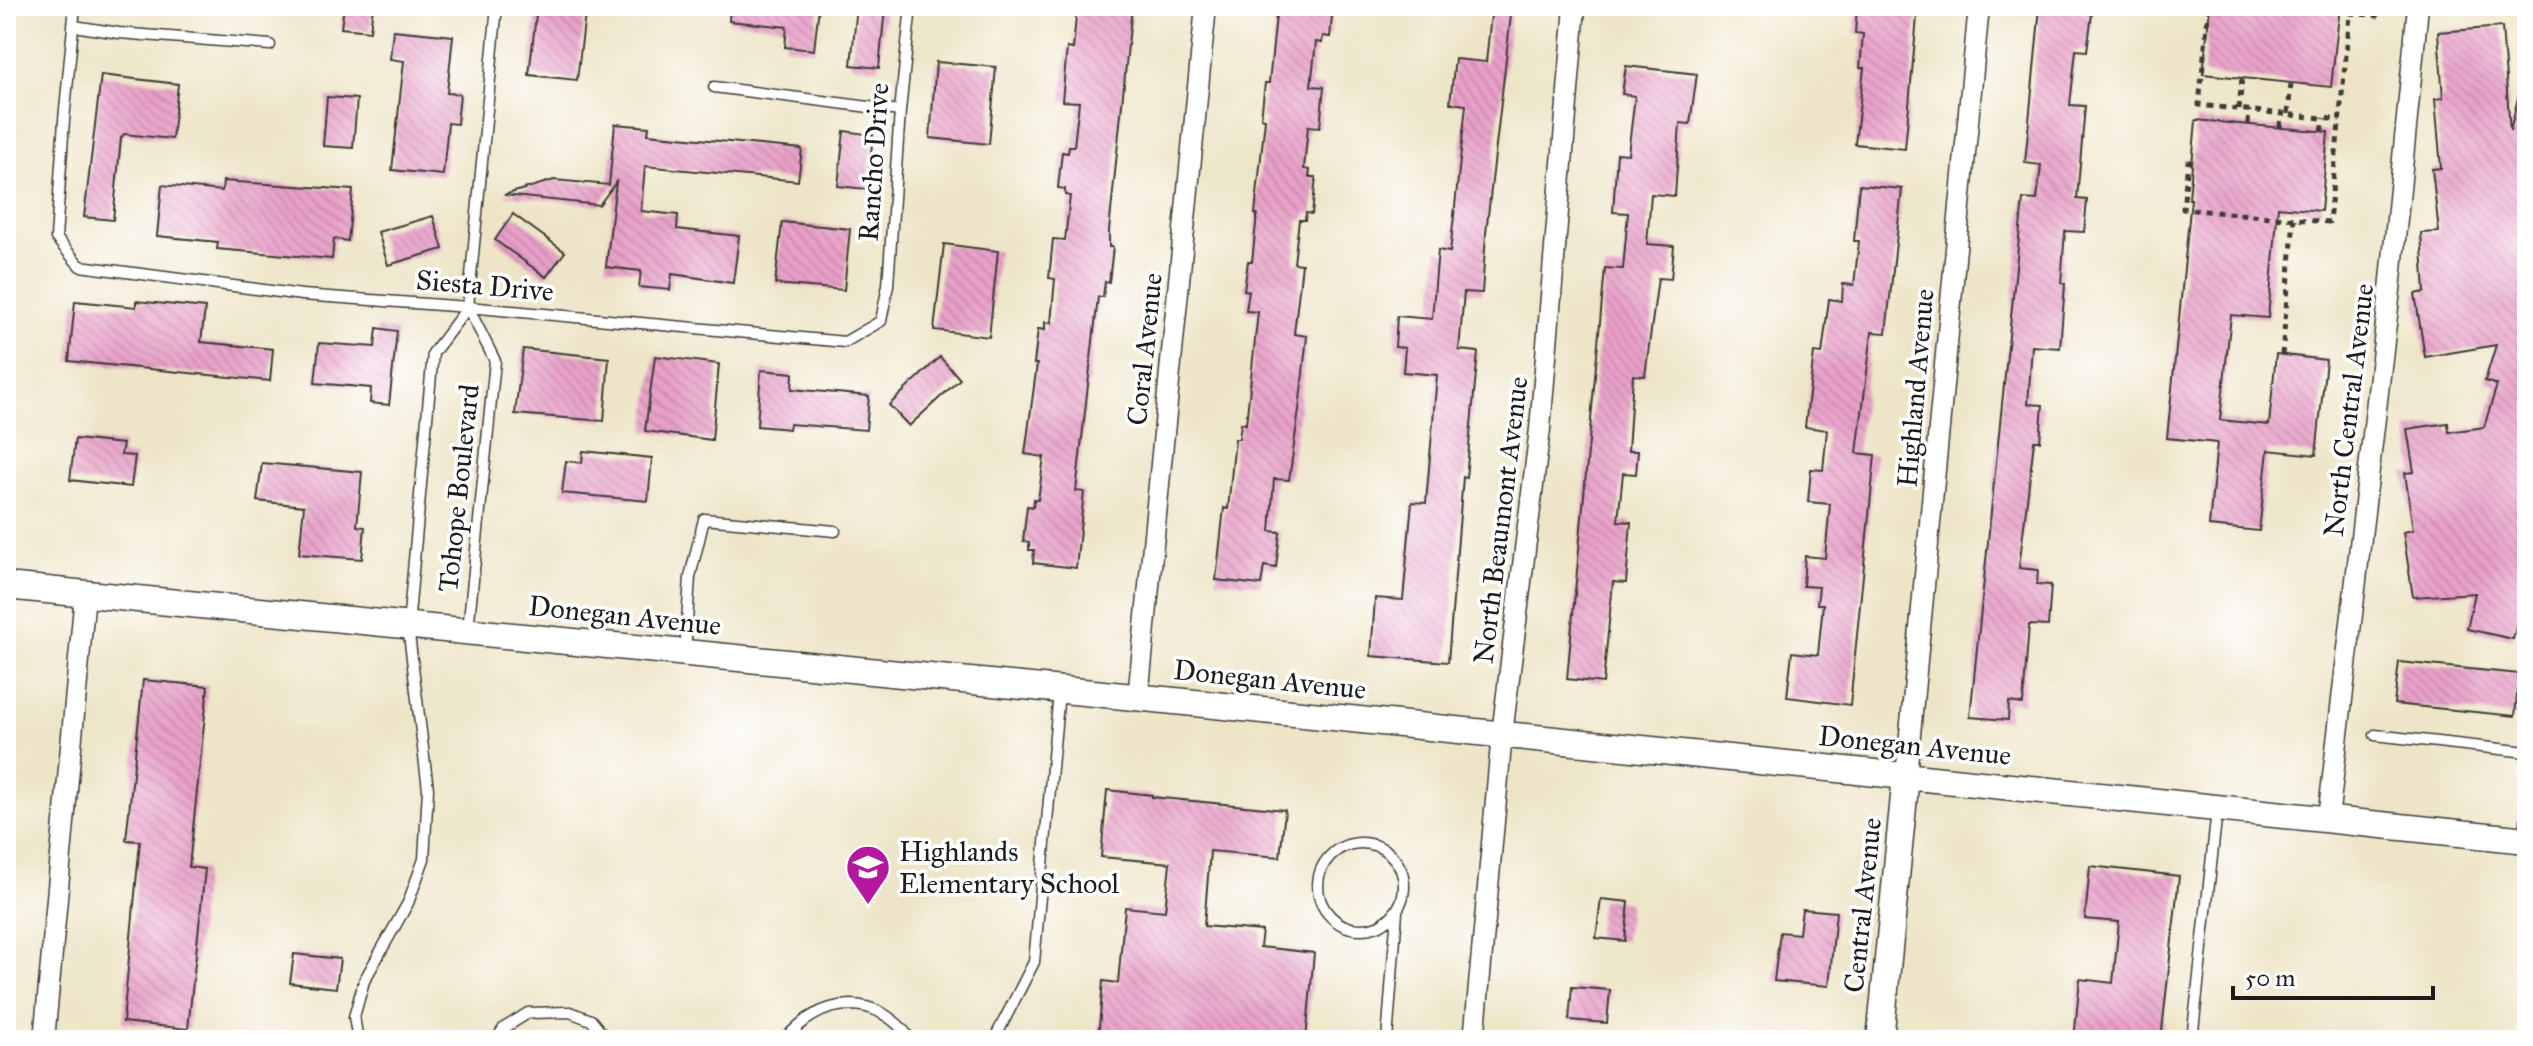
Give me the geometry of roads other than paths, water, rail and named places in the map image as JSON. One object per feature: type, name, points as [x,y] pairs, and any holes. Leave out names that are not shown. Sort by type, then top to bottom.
[{"type":"street","name":"Coral Avenue","points":[[1138,698],[1206,6]]},
{"type":"street","name":"North Beaumont Avenue","points":[[1474,1040],[1502,734],[1540,429],[1575,6]]},
{"type":"street","name":"Highland Avenue","points":[[1906,776],[1979,6]]},
{"type":"street","name":"North Central Avenue","points":[[2328,819],[2390,290],[2418,6]]},
{"type":"street","name":"Donegan Avenue","points":[[6,586],[1502,734],[2526,840]]},
{"type":"street","points":[[44,1040],[85,594]]},
{"type":"street","name":"Central Avenue","points":[[1880,1040],[1906,776]]},
{"type":"lane","points":[[75,6],[74,26],[119,33],[270,45]]},
{"type":"lane","points":[[468,307],[497,6]]},
{"type":"lane","name":"Rancho Drive","points":[[881,321],[888,285],[911,6]]},
{"type":"lane","name":"Siesta Drive","points":[[74,26],[56,238],[80,266],[302,295],[845,342],[881,321]]},
{"type":"lane","points":[[714,87],[900,111]]},
{"type":"lane","name":"Tohope Boulevard","points":[[358,1040],[354,1017],[364,981],[408,903],[424,859],[428,789],[408,626],[433,353],[468,307],[495,361],[468,632]]},
{"type":"lane","points":[[684,653],[690,577],[704,519],[835,531]]},
{"type":"lane","points":[[994,1040],[1034,962],[1059,690]]},
{"type":"lane","points":[[2375,735],[2527,752]]},
{"type":"lane","points":[[2192,1040],[2217,808]]},
{"type":"lane","points":[[2526,840],[2527,809]]},
{"type":"lane","points":[[1387,1040],[1397,912],[1403,899],[1403,872],[1386,850],[1360,843],[1334,851],[1324,862],[1318,876],[1317,891],[1322,906],[1331,918],[1343,926],[1358,930],[1373,928],[1397,912]]},
{"type":"lane","points":[[785,1040],[798,1024],[817,1011],[839,1005],[862,1006],[884,1014],[903,1028],[911,1040]]},
{"type":"lane","points":[[496,1040],[504,1028],[528,1013],[570,1012],[591,1020],[607,1040]]},
{"type":"place","name":"Highlands Elementary School","points":[[868,906]]}]
